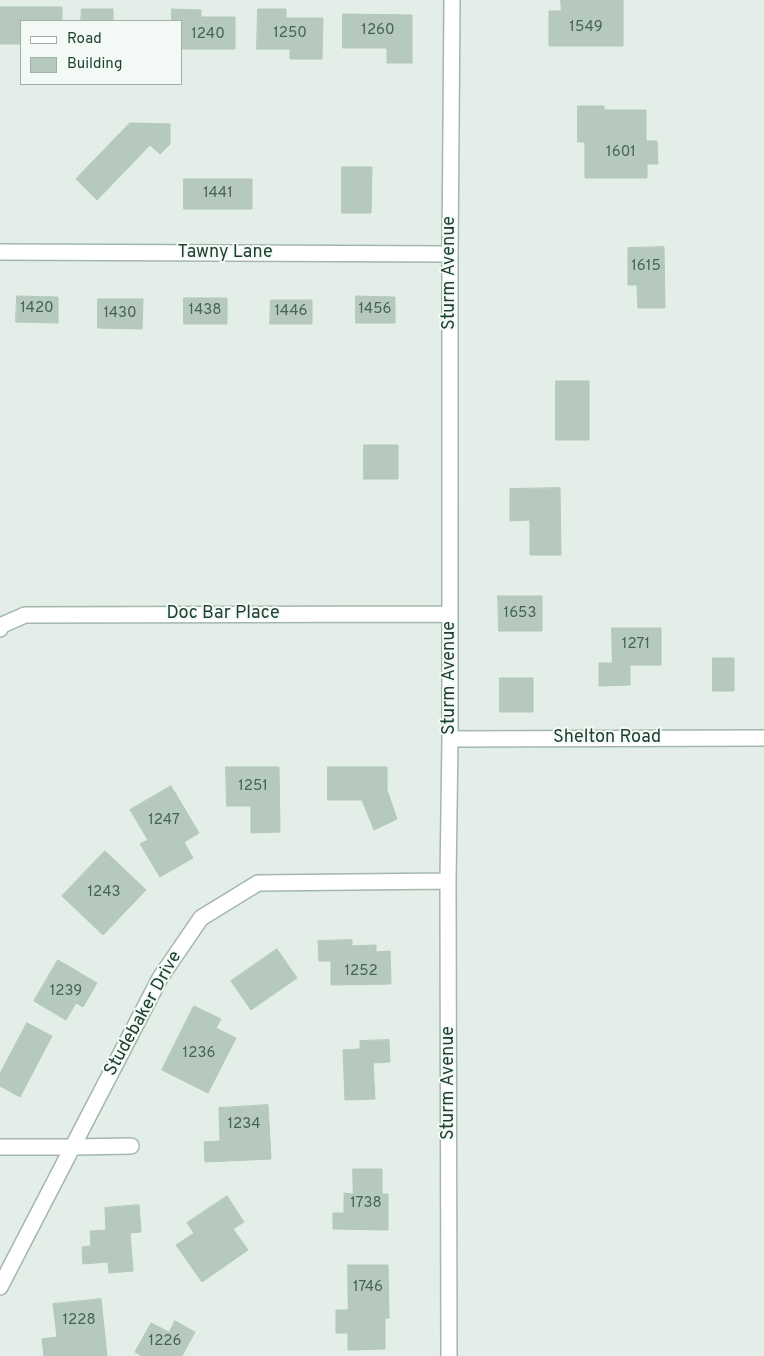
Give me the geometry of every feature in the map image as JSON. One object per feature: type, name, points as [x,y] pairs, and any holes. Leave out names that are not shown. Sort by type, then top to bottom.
[{"type":"street","name":"Sturm Avenue","points":[[449,1356],[448,881],[452,0]]},
{"type":"street","name":"Tawny Lane","points":[[0,252],[450,254]]},
{"type":"street","name":"Doc Bar Place","points":[[0,629],[2,625],[25,615],[450,614]]},
{"type":"street","name":"Shelton Road","points":[[450,739],[764,738]]},
{"type":"street","name":"Studebaker Drive","points":[[0,1287],[160,978],[201,918],[258,883],[448,881]]},
{"type":"street","points":[[0,1147],[131,1146]]},
{"type":"building","points":[[561,0],[623,0],[623,46],[549,46],[549,11],[561,11]]},
{"type":"building","points":[[0,7],[62,7],[62,20],[20,20],[20,44],[0,44]]},
{"type":"building","points":[[82,9],[113,9],[113,20],[81,20]]},
{"type":"building","points":[[172,9],[201,10],[201,17],[235,17],[235,49],[182,49],[182,20],[172,20]]},
{"type":"building","points":[[258,9],[286,9],[286,18],[323,18],[322,59],[290,59],[290,49],[257,49]]},
{"type":"building","points":[[343,14],[412,15],[412,63],[387,63],[387,48],[343,48]]},
{"type":"building","points":[[578,106],[604,106],[604,110],[646,110],[646,141],[657,141],[658,164],[647,164],[647,178],[585,178],[585,142],[578,142]]},
{"type":"building","points":[[130,123],[170,124],[170,144],[160,154],[150,145],[97,200],[76,179]]},
{"type":"building","points":[[342,167],[372,167],[371,213],[342,213]]},
{"type":"building","points":[[184,179],[252,179],[252,209],[184,209]]},
{"type":"building","points":[[664,247],[665,308],[638,308],[637,285],[628,285],[628,248]]},
{"type":"building","points":[[17,296],[58,297],[58,323],[16,322]]},
{"type":"building","points":[[356,296],[395,297],[395,323],[356,323]]},
{"type":"building","points":[[184,298],[227,298],[227,324],[184,324]]},
{"type":"building","points":[[98,299],[143,299],[142,329],[98,328]]},
{"type":"building","points":[[271,300],[312,300],[312,324],[270,324]]},
{"type":"building","points":[[556,381],[589,381],[589,440],[556,440]]},
{"type":"building","points":[[364,445],[398,445],[398,479],[364,479]]},
{"type":"building","points":[[560,488],[561,555],[530,555],[530,520],[510,521],[510,489]]},
{"type":"building","points":[[498,596],[542,596],[542,631],[499,631]]},
{"type":"building","points":[[612,628],[661,628],[661,665],[630,665],[630,685],[599,686],[599,663],[612,663]]},
{"type":"building","points":[[713,658],[734,658],[734,691],[713,691]]},
{"type":"building","points":[[500,678],[533,678],[533,712],[500,712]]},
{"type":"building","points":[[226,767],[279,767],[280,832],[251,833],[251,806],[227,806]]},
{"type":"building","points":[[328,767],[387,767],[387,790],[397,819],[374,830],[362,800],[328,800]]},
{"type":"building","points":[[171,786],[199,833],[184,842],[193,858],[160,877],[140,844],[148,840],[130,810]]},
{"type":"building","points":[[105,851],[146,890],[103,935],[62,896]]},
{"type":"building","points":[[352,940],[352,946],[376,945],[376,952],[390,951],[391,984],[331,985],[331,961],[319,961],[318,941]]},
{"type":"building","points":[[277,949],[297,978],[251,1010],[231,981]]},
{"type":"building","points":[[58,960],[97,983],[83,1007],[76,1003],[66,1020],[34,1001]]},
{"type":"building","points":[[194,1006],[221,1019],[216,1028],[236,1038],[208,1093],[162,1070]]},
{"type":"building","points":[[27,1023],[52,1036],[20,1097],[0,1086],[0,1074]]},
{"type":"building","points":[[389,1040],[390,1062],[373,1063],[375,1099],[345,1100],[343,1050],[360,1049],[360,1041]]},
{"type":"building","points":[[268,1105],[271,1159],[205,1162],[204,1142],[220,1141],[219,1108]]},
{"type":"building","points":[[353,1169],[382,1169],[382,1194],[388,1194],[388,1230],[333,1229],[333,1213],[344,1213],[344,1193],[353,1194]]},
{"type":"building","points":[[227,1196],[244,1222],[233,1229],[248,1250],[202,1282],[176,1245],[194,1233],[187,1223]]},
{"type":"building","points":[[139,1205],[141,1232],[130,1233],[133,1271],[109,1273],[108,1262],[83,1264],[82,1247],[91,1246],[90,1231],[106,1230],[105,1208]]},
{"type":"building","points":[[348,1265],[388,1265],[389,1318],[385,1318],[385,1349],[348,1350],[348,1333],[336,1333],[336,1310],[348,1310]]},
{"type":"building","points":[[101,1299],[107,1356],[44,1356],[42,1339],[57,1337],[53,1304]]},
{"type":"building","points":[[175,1321],[195,1332],[182,1356],[142,1356],[135,1352],[151,1323],[169,1332]]}]
